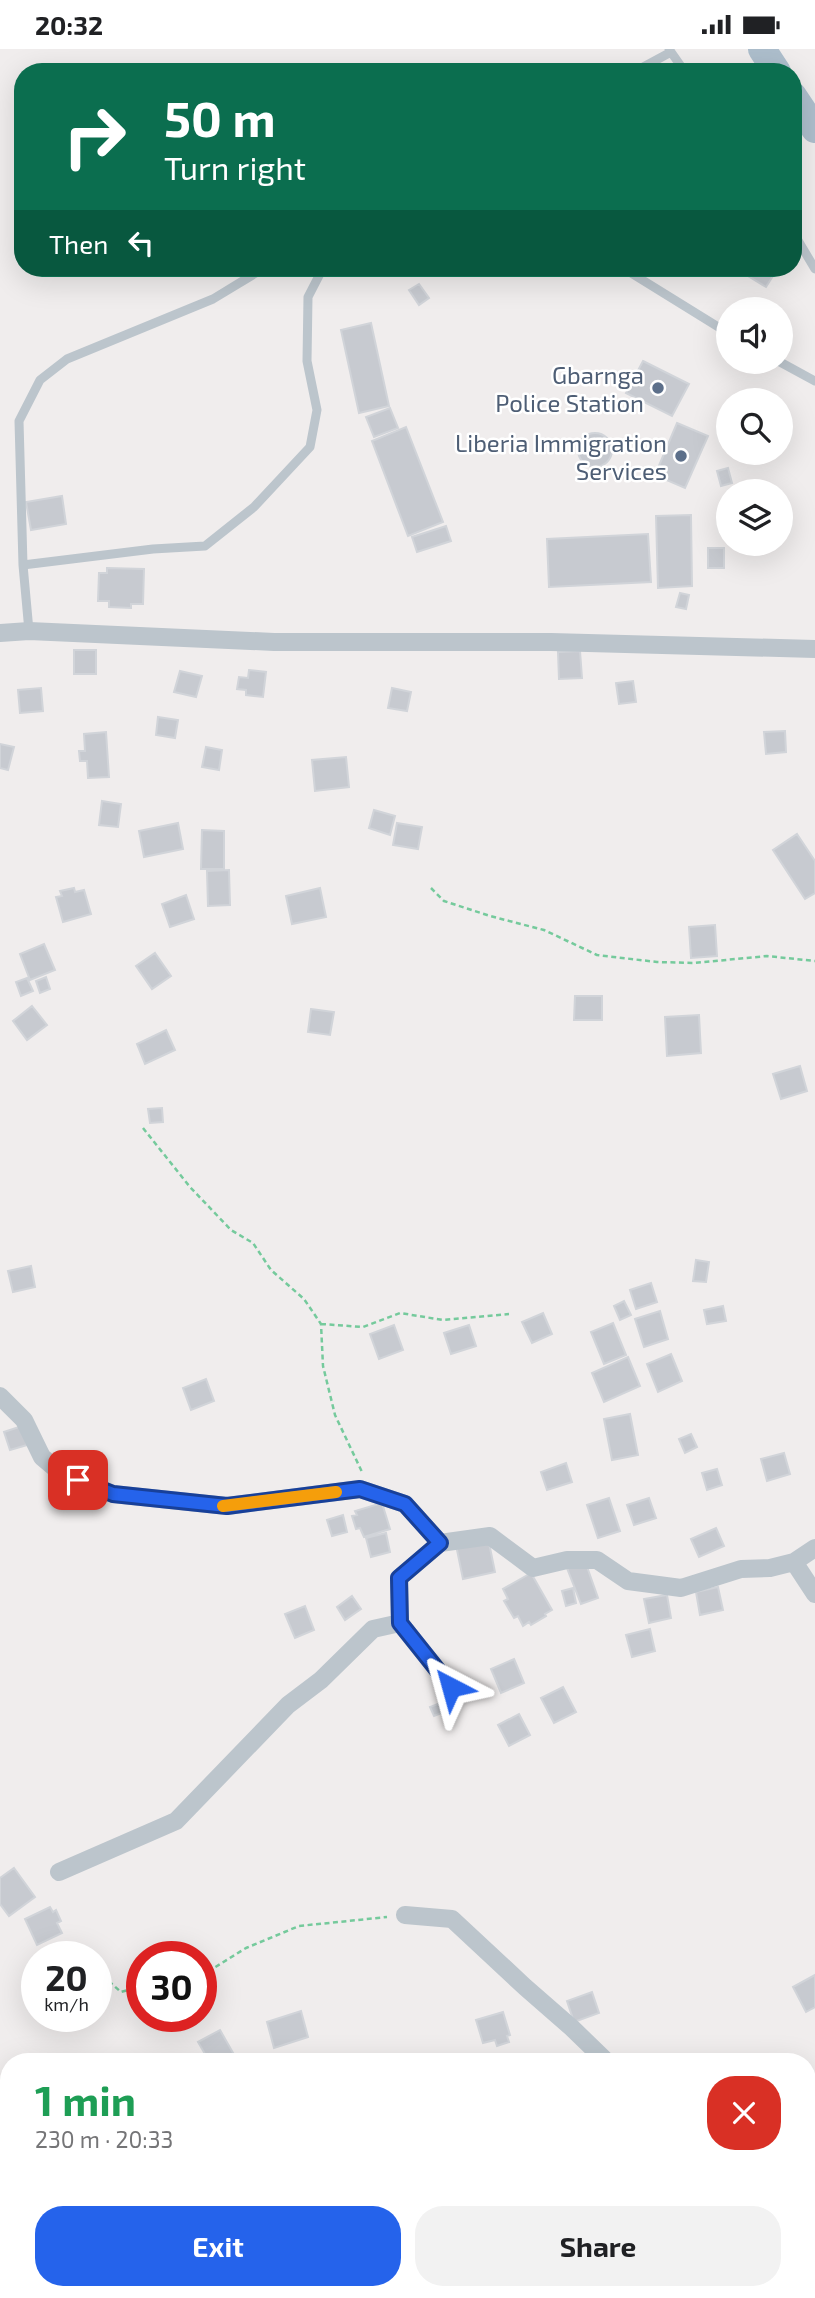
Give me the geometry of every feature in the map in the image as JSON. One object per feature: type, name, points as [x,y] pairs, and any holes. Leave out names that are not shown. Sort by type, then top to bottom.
[{"type":"main road","points":[[802,110],[815,129]]},
{"type":"street","points":[[0,633],[29,631],[274,642],[551,642],[815,649]]},
{"type":"street","points":[[0,1396],[24,1420],[42,1457],[61,1473],[113,1494],[227,1506],[360,1489],[405,1504],[440,1543]]},
{"type":"street","points":[[451,1687],[400,1623],[399,1578],[440,1543],[490,1536],[533,1568],[567,1560],[597,1560],[628,1581],[681,1588],[741,1569],[769,1568],[794,1562],[815,1548]]},
{"type":"street","points":[[794,1562],[815,1594]]},
{"type":"street","points":[[59,1872],[176,1821],[288,1705],[321,1680],[373,1629],[400,1623]]},
{"type":"street","points":[[405,1915],[452,1919],[598,2053]]},
{"type":"lane","points":[[649,63],[670,50]]},
{"type":"lane","points":[[802,247],[815,269]]},
{"type":"lane","points":[[29,631],[23,565],[19,421],[40,380],[67,359],[213,299],[249,277]]},
{"type":"lane","points":[[23,565],[153,549],[205,546],[254,507],[310,447],[317,409],[307,361],[308,297],[318,277]]},
{"type":"lane","points":[[637,277],[716,326]]},
{"type":"lane","points":[[793,369],[815,381]]},
{"type":"path","points":[[431,888],[444,901],[544,930],[597,955],[657,963],[694,963],[766,956],[815,961]]},
{"type":"path","points":[[143,1128],[190,1187],[231,1230],[253,1243],[271,1270],[304,1299],[321,1324],[323,1366],[335,1415],[362,1471],[360,1489]]},
{"type":"path","points":[[321,1324],[363,1327],[400,1313],[443,1320],[509,1314]]},
{"type":"path","points":[[217,1966],[246,1948],[299,1926],[405,1915]]},
{"type":"building","points":[[750,277],[772,277],[766,287]]},
{"type":"building","points":[[419,284],[429,298],[419,305],[409,290]]},
{"type":"building","points":[[371,323],[389,406],[359,413],[341,330]]},
{"type":"building","name":"Gbarnga Police Station","points":[[643,361],[689,384],[672,416],[626,393]]},
{"type":"building","points":[[390,408],[398,428],[374,437],[366,417]]},
{"type":"building","name":"Liberia Immigration Services","points":[[677,423],[708,436],[685,488],[655,475]]},
{"type":"building","points":[[406,427],[443,522],[408,536],[372,441]]},
{"type":"building","points":[[595,433],[607,438],[612,450],[607,462],[595,467],[583,462],[578,450],[583,438]]},
{"type":"building","points":[[728,468],[731,479],[719,479],[717,471]]},
{"type":"building","points":[[62,496],[66,524],[31,530],[26,502]]},
{"type":"building","points":[[691,515],[692,586],[658,588],[656,516]]},
{"type":"building","points":[[446,526],[451,541],[417,552],[412,537]]},
{"type":"building","points":[[648,534],[651,582],[549,587],[547,539]]},
{"type":"building","points":[[708,548],[716,548],[716,556],[724,556],[724,568],[708,568]]},
{"type":"building","points":[[107,568],[144,569],[143,604],[131,604],[131,608],[109,607],[109,601],[98,601],[99,573],[107,573]]},
{"type":"building","points":[[680,593],[689,595],[686,609],[676,607]]},
{"type":"building","points":[[74,650],[96,650],[96,674],[74,674]]},
{"type":"building","points":[[580,651],[582,678],[559,679],[558,652]]},
{"type":"building","points":[[249,670],[266,672],[263,697],[246,695],[246,690],[237,689],[239,677],[248,678]]},
{"type":"building","points":[[180,671],[202,676],[196,697],[174,692]]},
{"type":"building","points":[[633,681],[636,702],[619,704],[616,683]]},
{"type":"building","points":[[41,688],[43,711],[20,713],[18,690]]},
{"type":"building","points":[[392,688],[411,692],[407,711],[388,708]]},
{"type":"building","points":[[158,717],[178,720],[175,738],[156,735]]},
{"type":"building","points":[[785,731],[786,752],[766,754],[764,732]]},
{"type":"building","points":[[106,732],[109,777],[88,778],[87,761],[80,761],[79,751],[85,751],[84,734]]},
{"type":"building","points":[[0,744],[14,747],[8,770],[0,768]]},
{"type":"building","points":[[206,747],[222,750],[219,770],[202,767]]},
{"type":"building","points":[[346,757],[349,787],[315,791],[312,760]]},
{"type":"building","points":[[102,801],[121,804],[118,827],[99,825]]},
{"type":"building","points":[[374,810],[395,816],[390,835],[369,828]]},
{"type":"building","points":[[178,823],[183,849],[144,857],[139,831]]},
{"type":"building","points":[[397,823],[422,827],[418,849],[393,845]]},
{"type":"building","points":[[202,830],[224,831],[224,869],[201,869]]},
{"type":"building","points":[[797,834],[815,861],[815,893],[805,899],[773,850]]},
{"type":"building","points":[[229,870],[230,905],[208,906],[207,871]]},
{"type":"building","points":[[74,888],[75,892],[84,890],[91,914],[63,922],[56,897],[62,896],[60,891]]},
{"type":"building","points":[[320,888],[326,917],[292,924],[286,896]]},
{"type":"building","points":[[186,895],[194,919],[170,927],[162,904]]},
{"type":"building","points":[[715,925],[717,956],[691,958],[689,927]]},
{"type":"building","points":[[44,944],[55,970],[30,980],[20,954]]},
{"type":"building","points":[[155,953],[171,976],[152,989],[136,966]]},
{"type":"building","points":[[46,977],[50,989],[40,993],[36,981]]},
{"type":"building","points":[[27,978],[33,991],[21,996],[16,982]]},
{"type":"building","points":[[575,996],[602,996],[602,1020],[574,1020]]},
{"type":"building","points":[[32,1006],[47,1025],[27,1040],[13,1021]]},
{"type":"building","points":[[311,1009],[334,1012],[330,1035],[308,1032]]},
{"type":"building","points":[[699,1015],[701,1053],[667,1056],[665,1017]]},
{"type":"building","points":[[166,1030],[175,1050],[145,1064],[137,1044]]},
{"type":"building","points":[[800,1066],[807,1091],[781,1099],[773,1074]]},
{"type":"building","points":[[162,1108],[163,1122],[150,1123],[148,1109]]},
{"type":"building","points":[[696,1260],[709,1262],[706,1282],[693,1281]]},
{"type":"building","points":[[31,1266],[35,1287],[13,1292],[8,1271]]},
{"type":"building","points":[[651,1283],[657,1302],[636,1309],[630,1290]]},
{"type":"building","points":[[624,1301],[631,1315],[620,1320],[614,1306]]},
{"type":"building","points":[[723,1306],[726,1321],[707,1324],[704,1310]]},
{"type":"building","points":[[660,1311],[668,1339],[644,1347],[635,1319]]},
{"type":"building","points":[[543,1313],[552,1334],[532,1343],[522,1322]]},
{"type":"building","points":[[613,1323],[626,1355],[604,1364],[591,1332]]},
{"type":"building","points":[[394,1325],[403,1350],[379,1359],[370,1334]]},
{"type":"building","points":[[469,1325],[476,1346],[451,1354],[444,1333]]},
{"type":"building","points":[[671,1354],[682,1381],[658,1392],[647,1364]]},
{"type":"building","points":[[628,1357],[640,1386],[604,1402],[592,1373]]},
{"type":"building","points":[[206,1379],[214,1401],[191,1410],[183,1388]]},
{"type":"building","points":[[630,1414],[638,1455],[612,1460],[604,1419]]},
{"type":"building","points":[[22,1426],[27,1445],[10,1450],[4,1432]]},
{"type":"building","points":[[691,1434],[697,1447],[685,1453],[679,1439]]},
{"type":"building","points":[[784,1453],[790,1474],[767,1481],[761,1459]]},
{"type":"building","points":[[566,1463],[572,1482],[547,1490],[541,1472]]},
{"type":"building","points":[[717,1469],[722,1485],[707,1490],[702,1473]]},
{"type":"building","points":[[609,1498],[620,1531],[598,1538],[587,1505]]},
{"type":"building","points":[[649,1498],[656,1518],[634,1525],[627,1505]]},
{"type":"building","points":[[382,1503],[390,1529],[364,1537],[360,1528],[356,1529],[352,1516],[357,1515],[355,1511]]},
{"type":"building","points":[[343,1515],[347,1532],[332,1536],[327,1520]]},
{"type":"building","points":[[716,1528],[724,1546],[699,1557],[691,1539]]},
{"type":"building","points":[[386,1533],[390,1552],[371,1557],[366,1538]]},
{"type":"building","points":[[488,1538],[495,1572],[463,1579],[456,1545]]},
{"type":"building","points":[[585,1561],[598,1598],[581,1604],[567,1568]]},
{"type":"building","points":[[531,1573],[552,1610],[531,1625],[529,1622],[523,1626],[518,1616],[514,1618],[504,1601],[508,1599],[503,1589]]},
{"type":"building","points":[[718,1587],[723,1610],[700,1615],[696,1592]]},
{"type":"building","points":[[573,1588],[576,1603],[566,1606],[562,1591]]},
{"type":"building","points":[[667,1595],[671,1618],[649,1623],[644,1599]]},
{"type":"building","points":[[352,1596],[361,1609],[345,1620],[337,1607]]},
{"type":"building","points":[[305,1606],[314,1630],[295,1638],[285,1614]]},
{"type":"building","points":[[650,1629],[655,1651],[632,1657],[626,1635]]},
{"type":"building","points":[[514,1659],[524,1683],[501,1693],[491,1669]]},
{"type":"building","points":[[563,1687],[576,1712],[554,1723],[541,1698]]},
{"type":"building","points":[[448,1700],[452,1709],[434,1716],[430,1707]]},
{"type":"building","points":[[519,1714],[530,1735],[509,1746],[498,1725]]},
{"type":"building","points":[[14,1868],[35,1897],[9,1916],[0,1904],[0,1878]]},
{"type":"building","points":[[50,1907],[53,1912],[56,1910],[61,1921],[57,1923],[62,1933],[45,1941],[35,1941],[25,1919]]},
{"type":"building","points":[[815,1975],[815,2007],[806,2012],[793,1987]]},
{"type":"building","points":[[592,1992],[599,2013],[574,2022],[567,2001]]},
{"type":"building","points":[[301,2011],[308,2037],[274,2048],[267,2022]]},
{"type":"building","points":[[503,2012],[510,2035],[507,2036],[509,2042],[497,2046],[495,2040],[483,2043],[476,2020]]},
{"type":"building","points":[[220,2030],[233,2053],[204,2053],[198,2042]]},
{"type":"slow traffic","points":[[223,1506],[336,1492]]},
{"type":"place","name":"Gbarnga Police Station","points":[[658,388]]},
{"type":"place","name":"Liberia Immigration Services","points":[[681,456]]},
{"type":"route","points":[[78,1480],[113,1494],[227,1506],[360,1489],[405,1504],[440,1543],[399,1578],[400,1623],[451,1687]]}]
